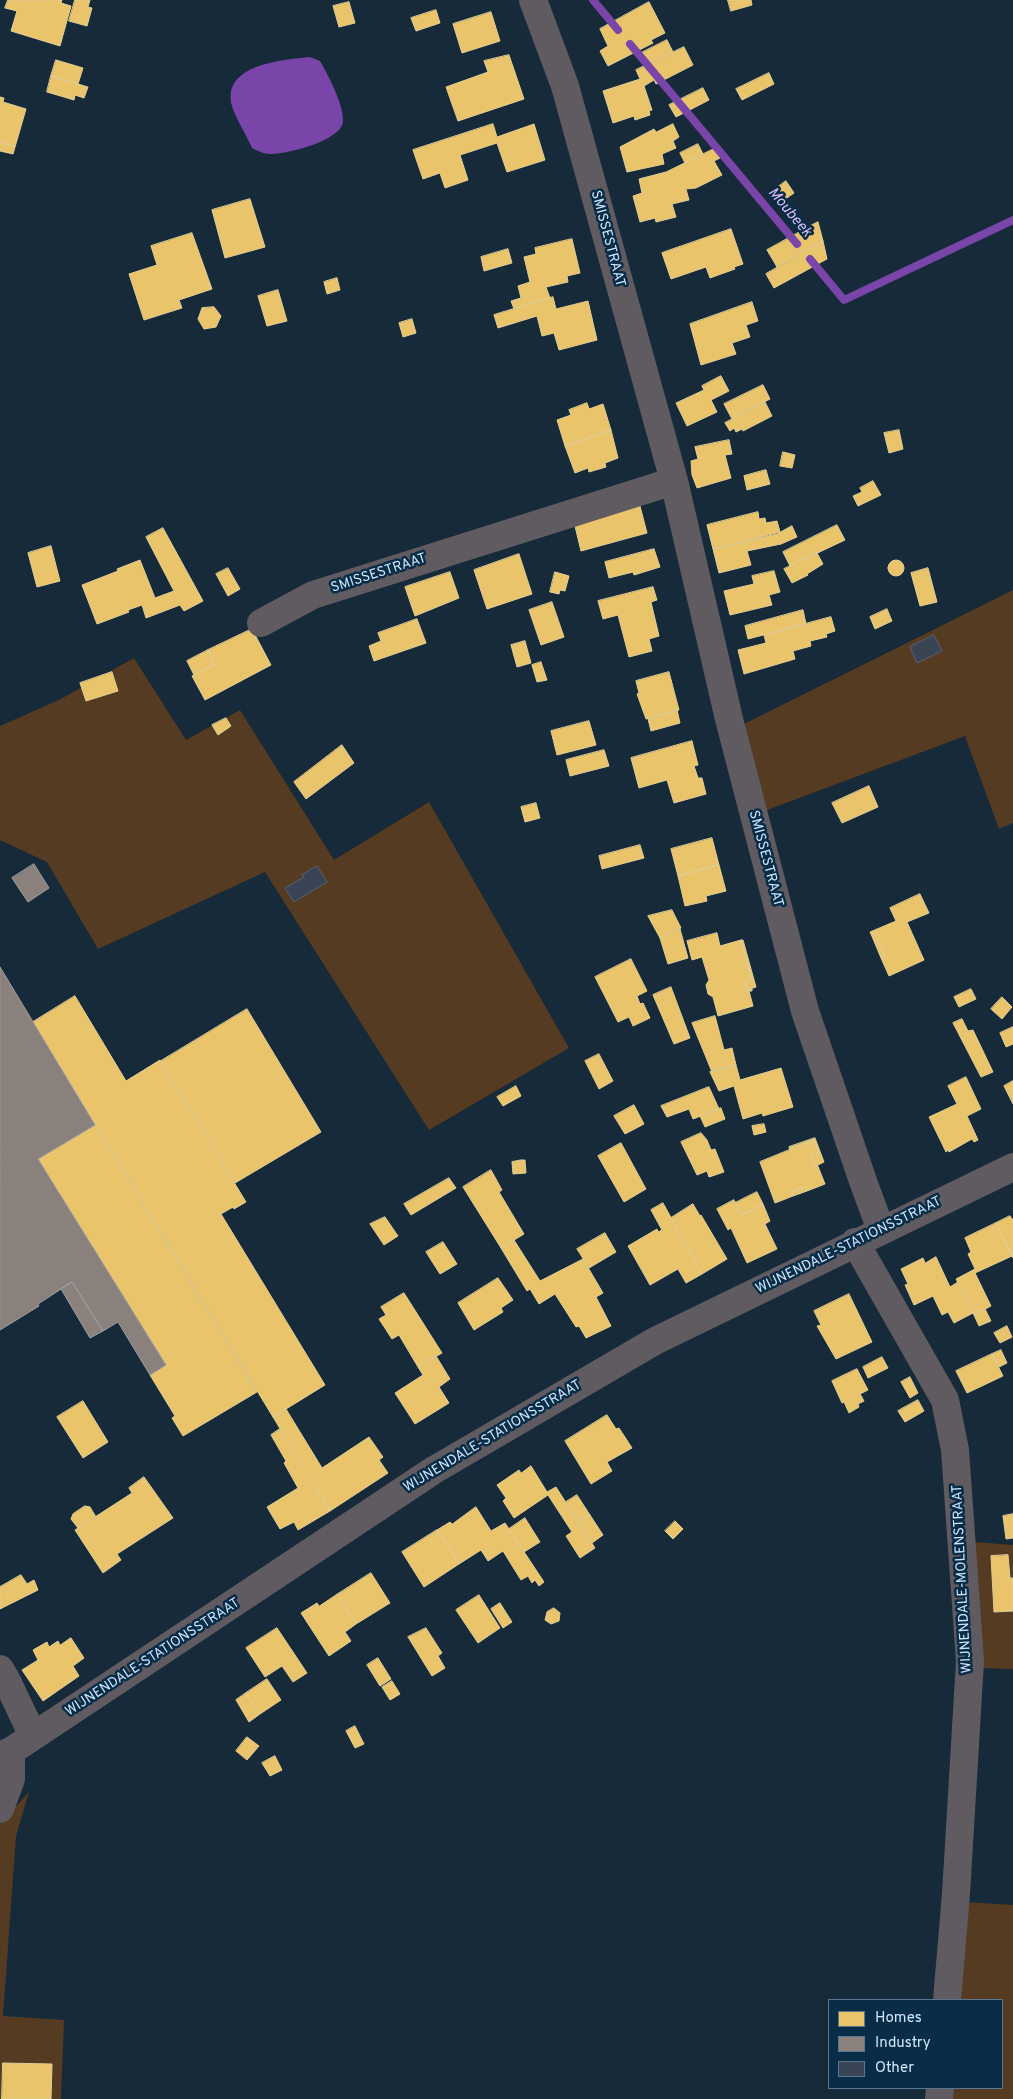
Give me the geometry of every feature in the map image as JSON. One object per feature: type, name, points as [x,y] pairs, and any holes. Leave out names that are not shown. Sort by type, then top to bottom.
[{"type":"street","name":"SMISSESTRAAT","points":[[533,0],[565,86],[674,481],[729,719],[805,1012],[881,1230]]},
{"type":"street","name":"SMISSESTRAAT","points":[[261,623],[313,595],[674,481]]},
{"type":"street","name":"WIJNENDALE-STATIONSSTRAAT","points":[[15,1748],[434,1470],[655,1341],[855,1242],[1013,1167]]},
{"type":"street","name":"WIJNENDALE-MOLENSTRAAT","points":[[855,1242],[945,1400],[955,1450],[970,1661],[956,1894],[947,1999]]},
{"type":"street","points":[[0,1669],[7,1681],[15,1748],[10,1779],[0,1809]]},
{"type":"shaded area","points":[[310,57],[320,61],[335,90],[343,114],[340,128],[334,135],[324,140],[288,152],[268,154],[252,148],[232,106],[231,92],[236,81],[245,73],[257,67],[285,60]]},
{"type":"shaded area","points":[[1013,590],[1013,823],[999,829],[965,736],[762,812],[740,726]]},
{"type":"shaded area","points":[[134,658],[186,740],[240,710],[334,860],[429,802],[569,1048],[429,1130],[265,872],[98,949],[47,862],[0,840],[0,726],[59,700]]},
{"type":"shaded area","points":[[974,1542],[1013,1545],[1013,1669],[979,1668]]},
{"type":"shaded area","points":[[29,1792],[16,1836],[3,2016],[64,2020],[61,2099],[0,2099],[0,1824]]},
{"type":"shaded area","points":[[966,1902],[1013,1905],[1013,2099],[950,2099],[951,2089],[1003,2089],[1003,1999],[958,1999]]},
{"type":"building: Homes","points":[[8,0],[62,0],[61,3],[71,6],[60,46],[11,31],[17,11],[5,8]]},
{"type":"building: Homes","points":[[75,0],[90,0],[88,7],[92,8],[87,26],[69,21]]},
{"type":"building: Homes","points":[[728,0],[751,0],[752,5],[731,11]]},
{"type":"building: Homes","points":[[349,2],[355,23],[339,27],[333,6]]},
{"type":"building: Homes","points":[[649,2],[665,33],[651,40],[653,43],[608,66],[600,51],[608,46],[600,29]]},
{"type":"building: Homes","points":[[436,10],[440,23],[416,31],[411,18]]},
{"type":"building: Homes","points":[[491,12],[500,41],[462,53],[453,24]]},
{"type":"building: Homes","points":[[667,40],[673,52],[647,64],[641,53]]},
{"type":"building: Homes","points":[[684,47],[693,65],[656,84],[654,80],[644,86],[652,110],[649,111],[650,115],[635,120],[634,116],[613,123],[603,91],[640,79],[636,70]]},
{"type":"building: Homes","points":[[509,55],[524,99],[458,121],[446,87],[488,72],[484,61]]},
{"type":"building: Homes","points":[[56,60],[83,68],[78,84],[51,76]]},
{"type":"building: Homes","points":[[769,73],[774,84],[742,100],[736,89]]},
{"type":"building: Homes","points":[[51,76],[88,87],[84,98],[75,95],[74,100],[47,92]]},
{"type":"building: Homes","points":[[703,88],[709,100],[676,117],[669,105]]},
{"type":"building: Homes","points":[[0,97],[4,98],[3,102],[26,109],[15,147],[0,142]]},
{"type":"building: Homes","points":[[493,124],[497,137],[534,124],[545,160],[507,172],[497,143],[460,155],[468,180],[445,188],[440,173],[423,179],[413,150]]},
{"type":"building: Homes","points":[[673,124],[679,137],[673,141],[676,148],[662,154],[664,164],[627,172],[620,147],[654,129],[656,132]]},
{"type":"building: Homes","points":[[0,142],[15,147],[13,154],[0,151]]},
{"type":"building: Homes","points":[[698,144],[703,154],[685,163],[680,153]]},
{"type":"building: Homes","points":[[718,147],[722,157],[714,161],[722,175],[696,188],[686,189],[689,200],[672,204],[676,217],[656,222],[655,218],[640,222],[633,196],[642,193],[639,179],[666,172]]},
{"type":"building: Homes","points":[[786,181],[794,193],[781,202],[774,190]]},
{"type":"building: Homes","points":[[250,199],[265,247],[225,258],[212,210]]},
{"type":"building: Homes","points":[[818,222],[823,241],[777,267],[767,250]]},
{"type":"building: Homes","points":[[731,229],[743,264],[710,278],[706,267],[671,279],[662,253]]},
{"type":"building: Homes","points":[[192,233],[212,289],[179,300],[182,308],[144,320],[129,274],[157,265],[151,246]]},
{"type":"building: Homes","points":[[572,239],[580,273],[567,276],[568,282],[546,287],[550,298],[514,309],[511,301],[521,298],[518,286],[530,282],[524,257],[536,254],[535,248]]},
{"type":"building: Homes","points":[[823,241],[827,259],[774,288],[766,274]]},
{"type":"building: Homes","points":[[508,249],[512,263],[484,271],[481,257]]},
{"type":"building: Homes","points":[[337,278],[340,290],[327,294],[324,282]]},
{"type":"building: Homes","points":[[278,290],[287,321],[267,326],[258,296]]},
{"type":"building: Homes","points":[[553,297],[556,309],[588,301],[597,340],[559,350],[554,333],[542,336],[537,316],[498,328],[494,315]]},
{"type":"building: Homes","points":[[752,302],[758,321],[746,325],[750,337],[732,343],[736,354],[701,365],[690,324]]},
{"type":"building: Homes","points":[[214,307],[221,316],[216,327],[204,329],[198,319],[202,308]]},
{"type":"building: Homes","points":[[412,319],[416,333],[403,337],[399,323]]},
{"type":"building: Homes","points":[[721,376],[729,391],[711,400],[717,412],[687,426],[676,403],[704,390],[702,386]]},
{"type":"building: Homes","points":[[763,385],[770,399],[732,419],[724,404]]},
{"type":"building: Homes","points":[[765,402],[772,416],[743,431],[742,429],[736,432],[734,428],[730,431],[725,423]]},
{"type":"building: Homes","points":[[587,403],[589,409],[603,404],[611,430],[565,446],[557,420],[571,415],[569,410]]},
{"type":"building: Homes","points":[[611,430],[618,458],[605,463],[606,467],[589,472],[588,468],[575,473],[565,446]]},
{"type":"building: Homes","points":[[899,430],[903,449],[889,453],[884,433]]},
{"type":"building: Homes","points":[[729,440],[732,454],[725,455],[731,478],[697,488],[692,475],[691,461],[698,459],[695,447]]},
{"type":"building: Homes","points":[[783,452],[795,455],[792,468],[780,466]]},
{"type":"building: Homes","points":[[766,470],[770,484],[747,490],[744,476]]},
{"type":"building: Homes","points":[[873,481],[881,495],[858,506],[853,496],[862,492],[860,488]]},
{"type":"building: Homes","points":[[640,506],[647,533],[581,551],[574,522]]},
{"type":"building: Homes","points":[[758,512],[759,519],[765,518],[766,523],[777,521],[780,532],[713,549],[707,525]]},
{"type":"building: Homes","points":[[837,525],[845,540],[790,566],[783,552]]},
{"type":"building: Homes","points":[[792,526],[797,537],[781,544],[747,551],[751,565],[719,573],[713,549],[777,534]]},
{"type":"building: Homes","points":[[163,528],[203,601],[184,611],[180,605],[146,618],[142,605],[97,624],[82,585],[118,571],[117,569],[140,560],[155,598],[174,591],[146,537]]},
{"type":"building: Homes","points":[[51,546],[60,581],[37,587],[28,553]]},
{"type":"building: Homes","points":[[654,549],[660,567],[634,575],[633,572],[609,578],[605,562]]},
{"type":"building: Homes","points":[[817,553],[823,564],[808,575],[792,583],[784,569]]},
{"type":"building: Homes","points":[[519,554],[532,594],[487,609],[474,570]]},
{"type":"building: Homes","points":[[896,560],[904,568],[896,576],[888,568]]},
{"type":"building: Homes","points":[[228,568],[240,589],[228,596],[216,574]]},
{"type":"building: Homes","points":[[928,568],[937,602],[920,606],[911,573]]},
{"type":"building: Homes","points":[[774,571],[780,592],[769,595],[772,605],[730,615],[724,591],[754,584],[752,576]]},
{"type":"building: Homes","points":[[450,572],[459,598],[415,616],[405,587]]},
{"type":"building: Homes","points":[[555,572],[569,576],[565,591],[560,590],[559,594],[550,592]]},
{"type":"building: Homes","points":[[653,587],[657,600],[651,602],[659,636],[649,639],[652,651],[629,657],[618,615],[603,619],[598,601]]},
{"type":"building: Homes","points":[[552,602],[564,637],[541,645],[529,610]]},
{"type":"building: Homes","points":[[887,609],[892,621],[875,629],[870,617]]},
{"type":"building: Homes","points":[[803,610],[806,624],[748,639],[745,626]]},
{"type":"building: Homes","points":[[831,617],[835,631],[826,634],[827,637],[810,641],[811,646],[793,651],[795,659],[744,674],[738,650],[766,643],[764,635]]},
{"type":"building: Homes","points":[[417,619],[426,643],[374,661],[369,646],[381,641],[378,633]]},
{"type":"building: Homes","points":[[252,629],[271,665],[205,700],[192,676],[215,664],[208,650]]},
{"type":"building: Homes","points":[[525,641],[531,663],[517,667],[511,645]]},
{"type":"building: Homes","points":[[208,650],[215,664],[194,675],[187,661]]},
{"type":"building: Homes","points":[[541,662],[547,680],[537,682],[532,665]]},
{"type":"building: Homes","points":[[112,672],[118,691],[86,701],[80,683]]},
{"type":"building: Homes","points":[[669,672],[679,710],[646,719],[637,694],[639,693],[636,681]]},
{"type":"building: Homes","points":[[677,710],[680,723],[651,731],[648,719]]},
{"type":"building: Homes","points":[[226,718],[231,726],[218,735],[212,725]]},
{"type":"building: Homes","points":[[589,721],[596,745],[557,755],[551,731]]},
{"type":"building: Homes","points":[[692,741],[698,765],[694,766],[698,778],[702,778],[706,794],[674,803],[667,780],[639,788],[631,758]]},
{"type":"building: Homes","points":[[342,745],[354,763],[306,799],[294,782]]},
{"type":"building: Homes","points":[[604,750],[609,766],[570,776],[566,760]]},
{"type":"building: Homes","points":[[869,786],[878,807],[842,823],[832,803]]},
{"type":"building: Homes","points":[[536,803],[540,818],[525,822],[521,807]]},
{"type":"building: Homes","points":[[712,838],[719,865],[678,876],[671,849]]},
{"type":"building: Homes","points":[[640,845],[644,858],[602,869],[599,856]]},
{"type":"building: Homes","points":[[719,865],[726,891],[706,896],[707,901],[685,906],[678,876]]},
{"type":"building: Homes","points":[[920,894],[929,913],[907,922],[924,960],[889,976],[881,958],[885,956],[874,933],[871,934],[870,932],[896,921],[890,908]]},
{"type":"building: Homes","points":[[672,910],[681,928],[660,938],[648,916]]},
{"type":"building: Homes","points":[[680,929],[688,958],[668,964],[660,938]]},
{"type":"building: Homes","points":[[717,933],[720,946],[741,940],[751,979],[745,981],[747,990],[752,989],[752,991],[749,991],[753,1006],[718,1016],[713,997],[708,994],[706,985],[709,980],[702,957],[692,960],[687,941]]},
{"type":"building: Homes","points":[[874,933],[885,956],[881,958],[871,934]]},
{"type":"building: Homes","points":[[741,940],[743,940],[756,987],[747,990],[745,981],[751,979]]},
{"type":"building: Homes","points":[[631,959],[647,991],[637,996],[640,1004],[643,1003],[650,1018],[633,1026],[629,1017],[618,1022],[595,977]]},
{"type":"building: Homes","points":[[671,987],[690,1038],[674,1044],[653,995]]},
{"type":"building: Homes","points":[[971,989],[976,999],[959,1007],[954,997]]},
{"type":"building: Homes","points":[[75,996],[126,1081],[160,1060],[246,1202],[221,1214],[325,1385],[273,1417],[33,1022]]},
{"type":"building: Homes","points":[[1002,997],[1012,1007],[1002,1019],[991,1009]]},
{"type":"building: Homes","points":[[247,1009],[321,1132],[235,1183],[161,1061]]},
{"type":"building: Homes","points":[[715,1016],[724,1050],[732,1048],[736,1065],[712,1072],[692,1023]]},
{"type":"building: Homes","points":[[962,1019],[968,1031],[973,1030],[993,1072],[981,1077],[953,1023]]},
{"type":"building: Homes","points":[[1013,1027],[1013,1044],[1006,1047],[1000,1033]]},
{"type":"building: Homes","points":[[599,1054],[613,1081],[599,1089],[585,1061]]},
{"type":"building: Homes","points":[[736,1065],[740,1080],[781,1068],[793,1107],[763,1116],[762,1113],[743,1119],[734,1086],[719,1091],[710,1072]]},
{"type":"building: Homes","points":[[966,1077],[981,1109],[967,1116],[978,1140],[974,1142],[972,1139],[946,1152],[929,1117],[957,1104],[948,1086]]},
{"type":"building: Homes","points":[[1013,1081],[1013,1104],[1004,1086]]},
{"type":"building: Homes","points":[[516,1086],[521,1096],[503,1106],[497,1097]]},
{"type":"building: Homes","points":[[709,1087],[719,1109],[693,1119],[689,1109],[667,1117],[661,1106]]},
{"type":"building: Homes","points":[[634,1105],[644,1124],[625,1134],[614,1116]]},
{"type":"building: Homes","points":[[721,1108],[725,1119],[705,1127],[700,1116]]},
{"type":"building: Homes","points":[[764,1124],[766,1132],[754,1135],[752,1126]]},
{"type":"building: Homes","points":[[95,1125],[257,1392],[183,1436],[172,1418],[175,1416],[150,1375],[166,1365],[38,1159]]},
{"type":"building: Homes","points":[[701,1133],[707,1140],[711,1150],[715,1149],[724,1172],[709,1177],[707,1171],[697,1175],[681,1142]]},
{"type":"building: Homes","points":[[815,1138],[824,1162],[818,1165],[815,1165],[812,1156],[819,1153],[814,1140],[790,1150],[789,1147]]},
{"type":"building: Homes","points":[[814,1140],[819,1153],[812,1156],[825,1184],[807,1191],[805,1187],[792,1192],[793,1196],[775,1203],[760,1162]]},
{"type":"building: Homes","points":[[621,1143],[646,1189],[624,1202],[598,1156]]},
{"type":"building: Homes","points":[[525,1160],[526,1173],[513,1174],[512,1162]]},
{"type":"building: Homes","points":[[491,1170],[502,1190],[499,1192],[524,1234],[501,1248],[463,1187]]},
{"type":"building: Homes","points":[[449,1178],[456,1188],[411,1215],[404,1204]]},
{"type":"building: Homes","points":[[805,1187],[807,1191],[793,1196],[792,1192]]},
{"type":"building: Homes","points":[[757,1192],[763,1204],[742,1215],[735,1203]]},
{"type":"building: Homes","points":[[734,1200],[742,1215],[763,1204],[770,1221],[765,1224],[777,1249],[747,1263],[731,1228],[728,1230],[717,1209]]},
{"type":"building: Homes","points":[[663,1203],[702,1274],[686,1283],[678,1269],[650,1285],[628,1246],[657,1229],[658,1232],[662,1230],[651,1210]]},
{"type":"building: Homes","points":[[693,1204],[727,1259],[702,1274],[671,1218]]},
{"type":"building: Homes","points":[[1010,1216],[1013,1220],[1013,1258],[996,1223]]},
{"type":"building: Homes","points":[[385,1217],[398,1236],[384,1245],[370,1224]]},
{"type":"building: Homes","points":[[996,1223],[1012,1256],[975,1273],[991,1306],[974,1315],[956,1279],[975,1269],[968,1254],[971,1252],[965,1238]]},
{"type":"building: Homes","points":[[605,1233],[616,1252],[589,1268],[577,1249]]},
{"type":"building: Homes","points":[[514,1240],[540,1281],[583,1259],[603,1293],[596,1297],[611,1326],[586,1338],[579,1326],[576,1327],[555,1294],[539,1304],[530,1289],[527,1291],[501,1248]]},
{"type":"building: Homes","points":[[443,1242],[457,1264],[440,1274],[426,1252]]},
{"type":"building: Homes","points":[[936,1257],[950,1287],[958,1282],[973,1313],[954,1323],[948,1312],[942,1315],[933,1296],[914,1305],[905,1285],[908,1284],[901,1269],[923,1258],[925,1263]]},
{"type":"building: Homes","points":[[498,1278],[513,1300],[501,1308],[503,1312],[474,1330],[458,1303]]},
{"type":"building: Homes","points":[[404,1293],[442,1353],[418,1367],[399,1335],[392,1339],[379,1319],[386,1315],[381,1307]]},
{"type":"building: Homes","points":[[849,1294],[872,1342],[836,1359],[817,1326],[821,1325],[814,1311]]},
{"type":"building: Homes","points":[[985,1309],[991,1321],[979,1326],[974,1315]]},
{"type":"building: Homes","points":[[1007,1326],[1012,1337],[1000,1343],[994,1333]]},
{"type":"building: Homes","points":[[1001,1350],[1007,1363],[999,1367],[992,1354]]},
{"type":"building: Homes","points":[[992,1354],[1003,1376],[967,1393],[956,1371]]},
{"type":"building: Homes","points":[[436,1356],[450,1379],[439,1387],[449,1403],[415,1424],[395,1393],[423,1375],[418,1367]]},
{"type":"building: Homes","points":[[882,1357],[888,1368],[868,1378],[863,1367]]},
{"type":"building: Homes","points":[[857,1369],[868,1390],[860,1394],[864,1401],[858,1404],[859,1407],[849,1413],[832,1381]]},
{"type":"building: Homes","points":[[910,1377],[918,1393],[910,1398],[901,1382]]},
{"type":"building: Homes","points":[[918,1400],[924,1411],[905,1422],[898,1411]]},
{"type":"building: Homes","points":[[83,1401],[108,1442],[83,1458],[57,1417]]},
{"type":"building: Homes","points":[[286,1409],[322,1468],[369,1437],[383,1457],[379,1460],[388,1473],[330,1511],[273,1417]]},
{"type":"building: Homes","points":[[607,1415],[616,1429],[619,1428],[632,1448],[607,1462],[612,1471],[591,1484],[565,1441]]},
{"type":"building: Homes","points":[[280,1429],[330,1511],[298,1530],[294,1522],[280,1529],[267,1507],[298,1488],[284,1463],[286,1461],[271,1435]]},
{"type":"building: Homes","points":[[531,1466],[547,1492],[556,1487],[595,1548],[580,1558],[566,1536],[572,1532],[548,1495],[514,1518],[503,1501],[506,1498],[497,1485],[519,1470],[521,1473]]},
{"type":"building: Homes","points":[[144,1477],[173,1518],[117,1554],[121,1560],[103,1573],[75,1530],[132,1493],[129,1488]]},
{"type":"building: Homes","points":[[577,1495],[590,1515],[579,1522],[566,1502]]},
{"type":"building: Homes","points":[[85,1506],[90,1507],[96,1517],[78,1528],[71,1519],[73,1514]]},
{"type":"building: Homes","points":[[476,1507],[491,1531],[505,1523],[544,1582],[539,1586],[535,1580],[532,1583],[528,1576],[521,1580],[503,1551],[488,1561],[481,1550],[459,1564],[437,1530],[450,1522],[452,1524]]},
{"type":"building: Homes","points":[[1013,1514],[1013,1538],[1006,1539],[1003,1516]]},
{"type":"building: Homes","points":[[590,1515],[603,1535],[592,1543],[579,1522]]},
{"type":"building: Homes","points":[[525,1518],[540,1542],[524,1552],[509,1529]]},
{"type":"building: Homes","points":[[675,1521],[683,1529],[673,1539],[665,1531]]},
{"type":"building: Homes","points":[[437,1530],[459,1564],[424,1587],[402,1552]]},
{"type":"building: Homes","points":[[1008,1555],[1010,1578],[1013,1578],[1013,1611],[994,1612],[991,1556]]},
{"type":"building: Homes","points":[[371,1573],[390,1603],[356,1624],[338,1594]]},
{"type":"building: Homes","points":[[21,1575],[27,1584],[34,1580],[38,1590],[0,1609],[0,1587]]},
{"type":"building: Homes","points":[[338,1594],[356,1624],[345,1632],[351,1641],[329,1656],[301,1613],[317,1603],[319,1606]]},
{"type":"building: Homes","points":[[479,1595],[500,1628],[478,1643],[456,1610]]},
{"type":"building: Homes","points":[[500,1603],[512,1622],[503,1628],[491,1609]]},
{"type":"building: Homes","points":[[554,1608],[560,1613],[559,1621],[551,1624],[545,1620],[547,1612]]},
{"type":"building: Homes","points":[[277,1628],[307,1673],[293,1682],[282,1666],[265,1677],[246,1648]]},
{"type":"building: Homes","points":[[426,1628],[442,1653],[438,1656],[445,1668],[432,1676],[408,1637]]},
{"type":"building: Homes","points":[[71,1638],[84,1658],[73,1666],[79,1676],[43,1701],[22,1670],[38,1660],[33,1650],[47,1642],[49,1647],[58,1641],[60,1645]]},
{"type":"building: Homes","points":[[378,1658],[391,1679],[380,1686],[367,1665]]},
{"type":"building: Homes","points":[[267,1679],[281,1700],[260,1714],[246,1693]]},
{"type":"building: Homes","points":[[392,1681],[400,1694],[390,1700],[382,1687]]},
{"type":"building: Homes","points":[[246,1693],[260,1714],[249,1722],[236,1700]]},
{"type":"building: Homes","points":[[355,1726],[364,1744],[355,1748],[346,1731]]},
{"type":"building: Homes","points":[[247,1737],[259,1746],[247,1760],[236,1751]]},
{"type":"building: Homes","points":[[275,1756],[282,1770],[270,1776],[262,1763]]},
{"type":"building: Homes","points":[[3,2063],[52,2064],[51,2099],[2,2099]]},
{"type":"building: Industry","points":[[34,864],[49,888],[28,902],[12,878]]},
{"type":"building: Industry","points":[[0,967],[95,1125],[38,1159],[166,1365],[150,1375],[118,1322],[103,1331],[72,1282],[38,1304],[39,1306],[0,1330]]},
{"type":"building: Industry","points":[[72,1282],[103,1331],[90,1338],[61,1289]]},
{"type":"building: Other","points":[[934,635],[942,651],[917,663],[910,647]]},
{"type":"building: Other","points":[[317,866],[327,882],[294,902],[285,888],[304,877],[302,875]]},
{"type":"waterway","name":"Moubeek","points":[[593,0],[618,30]]},
{"type":"waterway","name":"Moubeek","points":[[630,44],[797,244]]},
{"type":"waterway","name":"Moubeek","points":[[810,259],[844,300],[1013,220]]}]
